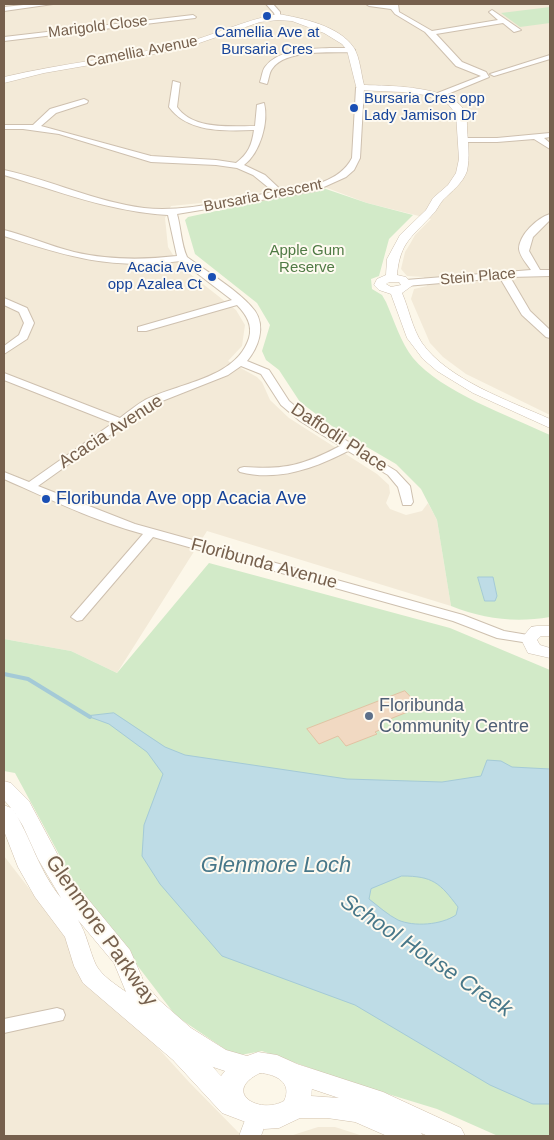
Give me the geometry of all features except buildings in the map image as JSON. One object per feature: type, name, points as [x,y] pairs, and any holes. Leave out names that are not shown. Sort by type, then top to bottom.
[{"type":"main road","name":"Glenmore Parkway","points":[[4,788],[30,814],[59,877],[123,957],[132,982],[145,1000],[172,1026],[212,1055],[246,1066]]},
{"type":"main road","name":"Glenmore Parkway","points":[[4,813],[14,830],[33,876],[48,900],[73,930],[85,966],[92,978],[106,992],[121,1001],[184,1056],[221,1091],[231,1105]]},
{"type":"main road","points":[[291,1072],[298,1082],[299,1092],[294,1107],[282,1119],[252,1129],[231,1105],[228,1094],[231,1082],[237,1073],[246,1066],[270,1062],[282,1066],[291,1072],[349,1089],[402,1111],[452,1136]]},
{"type":"main road","points":[[294,1107],[325,1106],[357,1110],[381,1119],[410,1136]]},
{"type":"street","points":[[4,9],[50,4]]},
{"type":"street","points":[[269,4],[278,17],[293,19],[334,34],[345,42],[351,50]]},
{"type":"street","points":[[369,4],[394,5],[398,15],[431,33],[457,62],[484,76],[494,78],[496,76],[494,74],[550,57]]},
{"type":"street","points":[[492,12],[517,30]]},
{"type":"street","name":"Marigold Close","points":[[4,39],[193,17]]},
{"type":"street","name":"Camellia Avenue","points":[[4,80],[44,70],[182,46],[259,20],[278,17]]},
{"type":"street","points":[[431,33],[505,21]]},
{"type":"street","points":[[264,82],[268,68],[284,58],[310,52],[351,50]]},
{"type":"street","name":"Bursaria Crescent","points":[[4,172],[115,206],[146,211],[172,212],[281,195],[324,185],[351,168],[356,158],[360,88],[351,50]]},
{"type":"street","points":[[438,96],[484,76]]},
{"type":"street","points":[[176,83],[173,108],[183,118],[210,126],[258,128]]},
{"type":"street","points":[[360,88],[411,90],[438,96],[454,104],[461,112],[464,159],[461,173],[452,187],[436,200],[430,212],[405,235],[395,253],[391,278]]},
{"type":"street","points":[[36,126],[53,111],[84,101]]},
{"type":"street","points":[[238,166],[250,158],[255,150],[262,105]]},
{"type":"street","points":[[4,127],[36,126],[60,130],[148,159],[168,162],[213,162],[238,166],[262,176],[281,195]]},
{"type":"street","points":[[463,140],[537,138],[550,135]]},
{"type":"street","points":[[537,138],[550,146]]},
{"type":"street","points":[[4,233],[92,260],[137,263],[183,258],[179,249],[178,232],[172,212]]},
{"type":"street","points":[[537,272],[524,252],[525,244],[542,220],[550,214]]},
{"type":"street","name":"Acacia Avenue","points":[[29,487],[148,403],[213,378],[240,362],[254,344],[256,331],[253,317],[239,301],[183,258]]},
{"type":"street","name":"Stein Place","points":[[406,283],[503,274],[550,273]]},
{"type":"street","points":[[503,274],[526,313],[550,335]]},
{"type":"street","points":[[391,278],[402,279],[406,283],[403,289],[387,290],[380,285],[383,279],[391,278]]},
{"type":"street","points":[[395,290],[416,343],[429,358],[455,377],[550,424]]},
{"type":"street","points":[[4,301],[23,310],[29,323],[23,337],[4,351]]},
{"type":"street","points":[[142,329],[239,301]]},
{"type":"street","name":"Daffodil Place","points":[[240,362],[265,372],[289,407],[304,419],[397,477],[405,490],[407,502]]},
{"type":"street","points":[[4,376],[120,422]]},
{"type":"street","points":[[244,470],[272,473],[296,470],[312,465],[349,446]]},
{"type":"street","name":"Floribunda Avenue","points":[[4,475],[104,518],[150,533],[458,618],[502,634],[528,639]]},
{"type":"street","points":[[78,617],[150,533]]},
{"type":"street","points":[[550,631],[537,631],[528,639],[534,649],[550,653]]},
{"type":"street","points":[[4,1026],[57,1015]]},
{"type":"shaded area","points":[[4,4],[550,4],[550,415],[466,374],[443,357],[430,343],[411,299],[414,289],[427,286],[424,277],[407,276],[401,269],[405,252],[415,235],[431,219],[367,203],[314,183],[201,203],[171,206],[165,218],[168,247],[180,266],[236,310],[245,325],[242,346],[228,361],[257,377],[262,382],[270,400],[289,418],[377,474],[389,485],[390,493],[386,503],[390,509],[406,515],[422,511],[428,503],[437,520],[451,606],[207,531],[117,673],[71,651],[4,639]]},
{"type":"shaded area","points":[[4,856],[119,1005],[189,1082],[242,1136],[4,1136]]},
{"type":"shaded area","points":[[318,1127],[335,1127],[363,1136],[290,1136]]},
{"type":"green space","points":[[550,7],[550,23],[520,27],[501,13]]},
{"type":"green space","name":"Apple Gum Reserve","points":[[323,188],[367,203],[413,215],[389,239],[379,276],[371,279],[372,289],[382,295],[401,338],[413,358],[425,370],[458,392],[550,435],[550,617],[524,620],[500,619],[475,614],[451,606],[437,520],[421,489],[396,464],[336,429],[300,402],[279,370],[266,360],[262,351],[270,325],[257,303],[195,254],[185,220],[188,217]]},
{"type":"green space","points":[[209,563],[450,628],[550,670],[550,1136],[498,1136],[437,1109],[352,1083],[262,1051],[235,1056],[176,1016],[75,884],[15,773],[4,771],[4,639],[71,651],[117,673]]},
{"type":"water","points":[[478,577],[493,577],[497,596],[495,601],[485,601]]},
{"type":"water","name":"Glenmore Loch","points":[[114,713],[165,747],[185,755],[347,779],[442,782],[481,776],[487,760],[501,761],[512,767],[550,769],[550,1104],[533,1104],[490,1085],[355,1005],[222,956],[160,884],[142,856],[144,825],[163,774],[147,752],[109,724],[87,716]],"holes":[[[402,876],[429,879],[441,887],[458,907],[456,915],[435,923],[412,924],[394,918],[369,899],[371,889]]]},
{"type":"waterway","name":"School House Creek","points":[[4,674],[28,679],[90,717]]},
{"type":"place","name":"Camellia Ave at Bursaria Cres","points":[[267,16]]},
{"type":"place","name":"Bursaria Cres opp Lady Jamison Dr","points":[[354,108]]},
{"type":"place","name":"Acacia Ave opp Azalea Ct","points":[[212,277]]},
{"type":"place","name":"Floribunda Ave opp Acacia Ave","points":[[46,499]]},
{"type":"place","name":"Floribunda Community Centre","points":[[369,716]]}]
